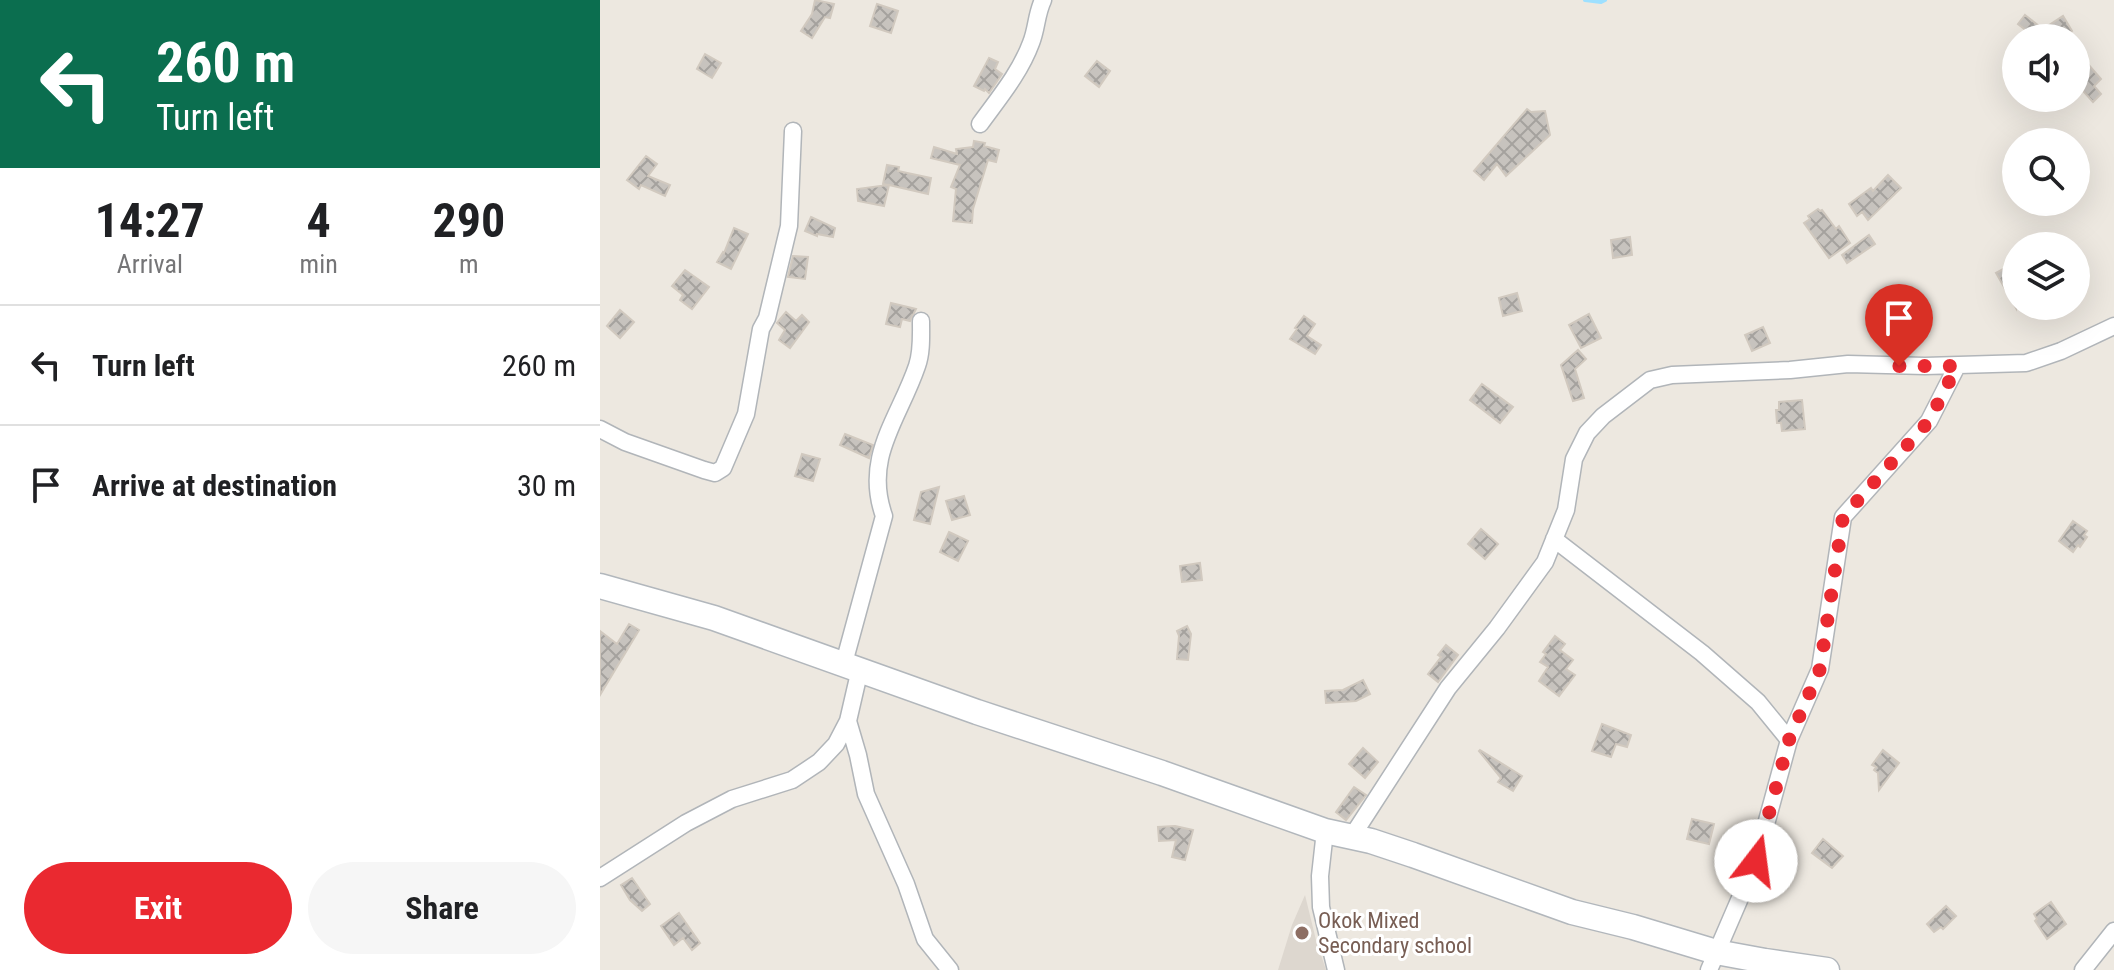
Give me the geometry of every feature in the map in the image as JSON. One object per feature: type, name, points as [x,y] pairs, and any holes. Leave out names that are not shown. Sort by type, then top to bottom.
[{"type":"street","points":[[980,124],[1012,79],[1032,41],[1037,13],[1043,0]]},
{"type":"street","points":[[600,429],[625,442],[704,470],[715,473],[723,468],[746,414],[761,329],[767,318],[789,226],[793,131]]},
{"type":"street","points":[[921,321],[918,363],[879,459],[876,478],[884,516],[852,666],[848,721],[866,794],[906,884],[925,939],[950,970]]},
{"type":"street","points":[[1351,838],[1448,688],[1545,562],[1566,510],[1574,459],[1587,433],[1603,416],[1650,380],[1672,375],[1848,364],[1957,366],[2026,363],[2061,351],[2114,326]]},
{"type":"street","points":[[1712,961],[1756,861],[1789,740],[1820,669],[1843,517],[1929,421],[1957,366]]},
{"type":"street","points":[[1554,539],[1702,653],[1758,702],[1789,740]]},
{"type":"street","points":[[600,586],[714,618],[1325,831],[1385,846],[1572,912],[1633,927],[1712,961],[1765,961],[1827,970]]},
{"type":"street","points":[[600,878],[720,805],[792,780],[819,762],[836,744],[848,721]]},
{"type":"street","points":[[1325,831],[1320,876],[1321,907],[1336,970]]},
{"type":"street","points":[[2083,970],[2114,931]]},
{"type":"shaded area","name":"Okok Mixed Secondary school","points":[[1305,895],[1326,970],[1278,970],[1292,925]]},
{"type":"building","points":[[815,0],[834,4],[830,18],[825,17],[812,38],[801,31],[812,14]]},
{"type":"building","points":[[877,4],[898,11],[891,33],[870,26]]},
{"type":"building","points":[[2025,15],[2037,24],[2018,24]]},
{"type":"building","points":[[2063,16],[2068,24],[2051,24]]},
{"type":"building","points":[[705,54],[721,63],[712,78],[697,69]]},
{"type":"building","points":[[989,58],[998,62],[995,69],[1002,74],[989,93],[974,86]]},
{"type":"building","points":[[1097,61],[1110,71],[1099,87],[1085,76]]},
{"type":"building","points":[[2090,66],[2101,79],[2094,86],[2101,94],[2093,102],[2090,99]]},
{"type":"building","points":[[1527,109],[1531,112],[1545,111],[1550,135],[1506,176],[1497,164],[1484,180],[1474,171]]},
{"type":"building","points":[[974,141],[999,150],[996,162],[988,160],[973,209],[972,223],[953,221],[956,189],[951,187],[960,165],[931,158],[934,147],[957,154],[956,149],[973,147]]},
{"type":"building","points":[[646,156],[657,164],[648,176],[670,185],[665,196],[641,185],[639,189],[627,180]]},
{"type":"building","points":[[887,165],[899,167],[898,171],[931,178],[928,194],[889,185],[884,206],[858,201],[857,189],[888,185],[883,184]]},
{"type":"building","points":[[1888,175],[1901,188],[1868,220],[1862,212],[1857,216],[1849,204],[1871,188],[1873,191]]},
{"type":"building","points":[[1818,209],[1836,229],[1839,226],[1850,243],[1829,258],[1804,223]]},
{"type":"building","points":[[811,217],[835,228],[833,237],[805,231]]},
{"type":"building","points":[[734,228],[748,234],[731,269],[717,262]]},
{"type":"building","points":[[1869,235],[1875,244],[1847,263],[1842,255]]},
{"type":"building","points":[[1630,237],[1632,255],[1613,258],[1611,240]]},
{"type":"building","points":[[793,256],[808,257],[805,279],[788,277]]},
{"type":"building","points":[[685,270],[709,287],[692,309],[680,300],[683,295],[672,286]]},
{"type":"building","points":[[2002,270],[2002,284],[1996,273]]},
{"type":"building","points":[[1517,293],[1522,311],[1503,316],[1499,298]]},
{"type":"building","points":[[891,303],[916,309],[910,321],[902,319],[900,327],[886,324]]},
{"type":"building","points":[[620,310],[634,322],[620,338],[607,326]]},
{"type":"building","points":[[786,312],[796,321],[802,315],[809,322],[790,348],[779,340],[785,330],[777,323]]},
{"type":"building","points":[[1589,314],[1601,338],[1581,348],[1569,325]]},
{"type":"building","points":[[1304,316],[1315,324],[1307,336],[1321,345],[1315,354],[1290,339]]},
{"type":"building","points":[[1763,327],[1770,343],[1752,351],[1745,335]]},
{"type":"building","points":[[1578,350],[1586,359],[1575,369],[1584,398],[1573,401],[1561,365]]},
{"type":"building","points":[[1482,384],[1513,407],[1500,423],[1470,400]]},
{"type":"building","points":[[1802,400],[1805,429],[1782,431],[1781,423],[1777,423],[1779,402]]},
{"type":"building","points":[[845,434],[873,445],[869,458],[840,445]]},
{"type":"building","points":[[802,454],[820,459],[813,481],[795,476]]},
{"type":"building","points":[[939,487],[930,524],[914,520],[921,492]]},
{"type":"building","points":[[964,496],[970,515],[952,520],[946,501]]},
{"type":"building","points":[[2073,521],[2087,531],[2084,535],[2087,537],[2073,552],[2059,541]]},
{"type":"building","points":[[1481,529],[1498,544],[1485,559],[1468,544]]},
{"type":"building","points":[[949,532],[968,541],[958,561],[940,552]]},
{"type":"building","points":[[1200,563],[1202,580],[1182,582],[1180,566]]},
{"type":"building","points":[[629,624],[639,630],[600,695],[600,631],[617,644]]},
{"type":"building","points":[[1187,626],[1191,634],[1188,660],[1177,659],[1177,631]]},
{"type":"building","points":[[1555,636],[1565,644],[1560,650],[1573,660],[1566,669],[1575,675],[1559,696],[1539,681],[1548,667],[1540,662],[1546,654],[1543,652]]},
{"type":"building","points":[[1446,645],[1458,655],[1438,682],[1428,674]]},
{"type":"building","points":[[1363,680],[1370,694],[1356,701],[1326,703],[1325,691],[1343,690]]},
{"type":"building","points":[[1602,724],[1631,735],[1627,747],[1616,744],[1611,757],[1592,751]]},
{"type":"building","points":[[1363,748],[1378,762],[1365,778],[1349,764]]},
{"type":"building","points":[[1480,750],[1522,776],[1513,791],[1498,782],[1501,778]]},
{"type":"building","points":[[1883,750],[1899,763],[1879,790],[1878,773],[1872,765]]},
{"type":"building","points":[[1354,787],[1366,795],[1346,820],[1336,812]]},
{"type":"building","points":[[1692,819],[1714,824],[1709,844],[1687,839]]},
{"type":"building","points":[[1175,826],[1193,830],[1185,860],[1172,857],[1176,840],[1159,841],[1158,827]]},
{"type":"building","points":[[1823,839],[1843,856],[1832,868],[1812,853]]},
{"type":"building","points":[[632,878],[650,904],[642,911],[630,900],[621,885]]},
{"type":"building","points":[[2051,902],[2066,924],[2047,939],[2034,914]]},
{"type":"building","points":[[1946,906],[1956,916],[1943,929],[1941,927],[1934,932],[1927,924]]},
{"type":"building","points":[[679,913],[700,943],[692,950],[683,938],[674,945],[661,926]]},
{"type":"waterway","points":[[1585,0],[1605,0]]},
{"type":"place","name":"Okok Mixed Secondary school","points":[[1302,933]]},
{"type":"route","points":[[1756,861],[1789,740],[1820,669],[1843,517],[1929,421],[1957,366],[1899,366]]}]
